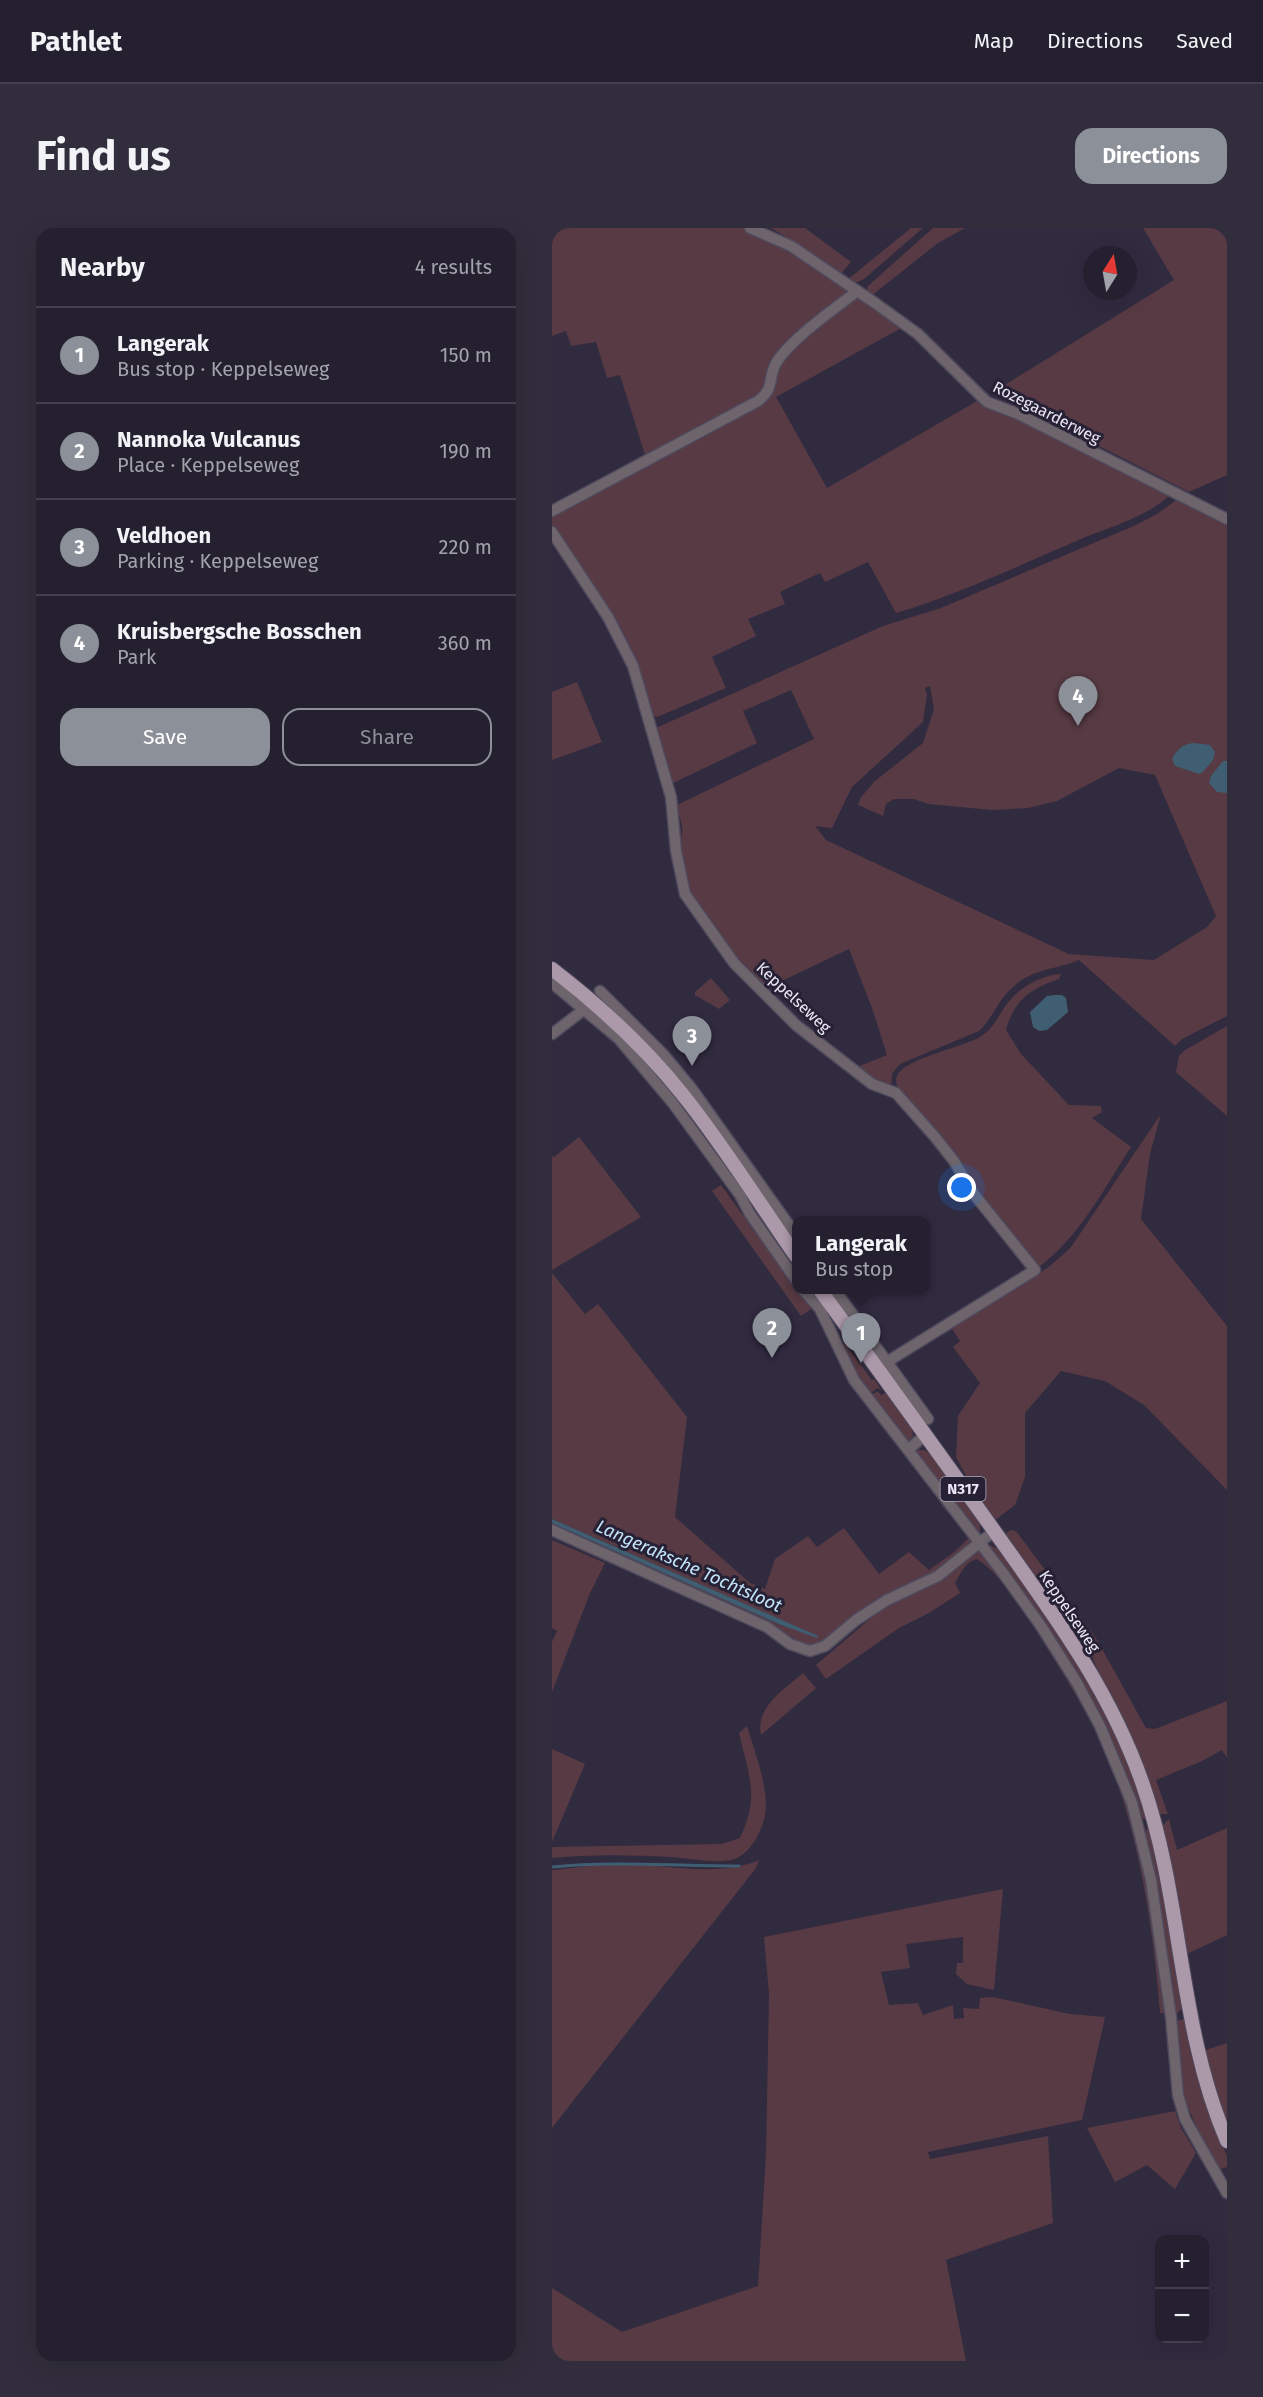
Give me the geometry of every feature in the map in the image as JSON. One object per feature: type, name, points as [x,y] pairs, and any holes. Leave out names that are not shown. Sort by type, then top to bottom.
[{"type":"main road","points":[[552,969],[593,1001],[666,1066],[684,1096],[792,1250]]},
{"type":"main road","name":"Keppelseweg","points":[[823,1294],[882,1365],[925,1436],[1078,1650],[1121,1730],[1143,1785],[1154,1823],[1168,1878],[1189,2013],[1202,2068],[1227,2141]]},
{"type":"street","name":"Rozegaarderweg","points":[[750,228],[791,246],[918,334],[987,402],[1016,414],[1227,519]]},
{"type":"street","points":[[552,511],[758,401],[768,392],[776,363],[786,350],[856,292]]},
{"type":"street","name":"Keppelseweg","points":[[552,532],[608,617],[633,666],[671,797],[676,851],[685,894],[734,963],[796,1025],[872,1084],[896,1093],[941,1145],[973,1193],[1035,1270],[882,1365]]},
{"type":"street","points":[[552,983],[593,1001],[619,1039],[672,1102],[740,1196],[792,1274]]},
{"type":"street","points":[[552,1034],[593,1001]]},
{"type":"street","points":[[666,1066],[692,1089],[792,1229]]},
{"type":"street","name":"Keppelseweg","points":[[807,1294],[820,1309],[854,1380],[909,1449],[1041,1626],[1077,1683],[1100,1726],[1122,1776],[1139,1828],[1151,1880],[1171,2017],[1178,2095],[1185,2119],[1222,2175],[1227,2193]]},
{"type":"street","name":"Keppelseweg","points":[[838,1294],[882,1365],[928,1419]]},
{"type":"street","points":[[909,1449],[925,1436]]},
{"type":"street","points":[[552,1530],[767,1627],[790,1644],[810,1651],[825,1646],[856,1620],[887,1600],[938,1576],[994,1532]]},
{"type":"street","points":[[1139,1828],[1154,1823]]},
{"type":"street","points":[[1171,2017],[1189,2013]]},
{"type":"shaded area","points":[[552,228],[755,228],[847,290],[848,293],[780,350],[765,392],[646,458],[620,375],[607,378],[596,342],[571,346],[566,331],[552,336]]},
{"type":"shaded area","points":[[771,228],[805,228],[851,262],[840,275]]},
{"type":"shaded area","points":[[911,228],[923,228],[864,279],[853,284],[847,280]]},
{"type":"shaded area","points":[[933,228],[965,228],[938,243],[871,296],[866,292],[868,286]]},
{"type":"shaded area","points":[[1143,228],[1227,228],[1227,475],[1189,492],[992,393],[1174,280]]},
{"type":"shaded area","points":[[858,297],[877,312],[886,315],[903,327],[776,397],[827,488],[984,397],[1171,493],[1153,508],[1129,520],[967,588],[896,613],[868,562],[825,582],[820,573],[780,592],[785,604],[748,619],[756,636],[712,657],[726,688],[657,717],[654,716],[640,676],[552,526],[552,514],[770,398],[780,363],[791,351]]},
{"type":"shaded area","points":[[1179,498],[1227,520],[1227,1016],[1182,1039],[1175,1046],[1079,960],[1032,974],[1015,985],[979,1031],[900,1064],[892,1074],[891,1088],[875,1083],[855,1068],[887,1055],[849,949],[765,989],[709,927],[688,891],[682,871],[679,850],[682,827],[677,805],[814,739],[791,690],[743,711],[757,743],[671,784],[656,728],[883,626],[941,608],[1157,514]],"holes":[[[930,686],[934,709],[923,743],[875,781],[861,797],[858,805],[883,816],[886,804],[894,799],[914,799],[928,804],[992,810],[1028,808],[1057,801],[1119,768],[1155,775],[1216,916],[1207,927],[1154,960],[1069,954],[826,840],[815,826],[832,828],[852,787],[923,722],[927,694],[925,688]]]},
{"type":"shaded area","points":[[577,682],[602,742],[552,760],[552,692]]},
{"type":"shaded area","points":[[1061,974],[1059,979],[1040,987],[1019,1003],[1006,1030],[1021,1054],[1069,1105],[1101,1106],[1102,1112],[1092,1118],[1131,1147],[1079,1226],[1054,1255],[1039,1267],[898,1090],[896,1079],[910,1064],[985,1034],[1006,1005],[1023,988],[1046,977]]},
{"type":"shaded area","points":[[711,978],[730,1000],[719,1009],[695,995],[695,992]]},
{"type":"shaded area","points":[[1227,1026],[1227,1116],[1176,1072],[1179,1056],[1185,1050]]},
{"type":"shaded area","points":[[1161,1114],[1150,1154],[1141,1219],[1227,1326],[1227,1490],[1144,1405],[1105,1381],[1061,1371],[1025,1413],[1025,1477],[1015,1505],[994,1521],[979,1500],[956,1457],[958,1416],[980,1383],[953,1347],[960,1341],[951,1327],[1029,1281],[1071,1247]]},
{"type":"shaded area","points":[[579,1137],[641,1217],[552,1270],[552,1156],[554,1157]]},
{"type":"shaded area","points":[[721,1185],[792,1283],[792,1294],[800,1294],[811,1309],[801,1316],[712,1191]]},
{"type":"shaded area","points":[[552,1273],[585,1314],[598,1304],[687,1417],[675,1517],[750,1583],[765,1589],[775,1559],[808,1536],[817,1547],[844,1528],[879,1574],[909,1552],[929,1570],[970,1537],[942,1506],[944,1505],[973,1540],[971,1544],[947,1567],[863,1608],[825,1639],[810,1645],[799,1642],[776,1627],[552,1526],[552,1523],[781,1625],[817,1636],[552,1519]]},
{"type":"shaded area","points":[[840,1343],[844,1343],[882,1391],[878,1388],[869,1394]]},
{"type":"shaded area","points":[[878,1391],[881,1395],[886,1393],[912,1427],[913,1436],[907,1442],[875,1399],[870,1396]]},
{"type":"shaded area","points":[[924,1450],[932,1455],[980,1522],[980,1532],[976,1532],[915,1452]]},
{"type":"shaded area","points":[[1011,1530],[1016,1531],[1096,1638],[1146,1728],[1155,1729],[1227,1701],[1227,1758],[1222,1750],[1156,1780],[1168,1814],[1157,1814],[1087,1644],[1065,1621],[1004,1534]]},
{"type":"shaded area","points":[[552,1540],[605,1563],[590,1593],[552,1692],[552,1642],[557,1631],[552,1628]]},
{"type":"shaded area","points":[[988,1544],[1000,1550],[1061,1636],[1071,1656],[1096,1692],[1093,1693],[1094,1697],[1098,1695],[1132,1769],[1148,1821],[1140,1817],[1121,1760],[1106,1728],[986,1546]]},
{"type":"shaded area","points":[[974,1552],[981,1552],[1028,1613],[1071,1680],[1108,1752],[1140,1847],[1153,1918],[1166,2013],[1160,2013],[1150,1920],[1138,1857],[1112,1768],[1071,1686],[1021,1607],[996,1575],[977,1559],[973,1560],[964,1568],[955,1583],[960,1593],[929,1613],[899,1628],[826,1679],[816,1665],[872,1617],[895,1601],[930,1586]]},
{"type":"shaded area","points":[[803,1673],[816,1688],[761,1735],[760,1725],[767,1707],[780,1692]]},
{"type":"shaded area","points":[[747,1726],[760,1770],[766,1805],[764,1821],[759,1833],[744,1854],[724,1861],[626,1855],[552,1858],[552,1847],[722,1844],[740,1838],[750,1810],[751,1797],[749,1774],[739,1733]]},
{"type":"shaded area","points":[[552,1749],[585,1764],[552,1842]]},
{"type":"shaded area","points":[[1169,1819],[1177,1850],[1227,1828],[1227,1935],[1185,1955],[1161,1827]]},
{"type":"shaded area","points":[[1150,1827],[1155,1842],[1183,2006],[1176,2014],[1145,1834],[1147,1828]]},
{"type":"shaded area","points":[[759,1860],[756,1868],[552,2128],[552,1870],[621,1864],[708,1869],[743,1865]]},
{"type":"shaded area","points":[[1003,1889],[994,1990],[967,1984],[956,1974],[957,1963],[963,1963],[963,1937],[906,1944],[910,1968],[881,1972],[889,2005],[918,2003],[923,2015],[953,2005],[954,2019],[964,2018],[963,2008],[979,2009],[980,1998],[993,1997],[1070,2014],[1105,2017],[1082,2120],[928,2152],[930,2159],[1048,2136],[1053,2223],[946,2260],[966,2361],[552,2361],[552,2288],[622,2332],[758,2286],[766,2154],[769,1994],[764,1937]]},
{"type":"shaded area","points":[[1185,2019],[1195,2072],[1227,2156],[1227,2167],[1219,2170],[1216,2169],[1185,2101],[1175,2024]]},
{"type":"shaded area","points":[[1227,2043],[1227,2124],[1203,2051]]},
{"type":"shaded area","points":[[1175,2111],[1181,2128],[1196,2153],[1175,2189],[1147,2165],[1115,2182],[1087,2128]]},
{"type":"water","points":[[1194,743],[1210,745],[1215,752],[1213,760],[1199,774],[1175,766],[1172,759],[1181,748]]},
{"type":"water","points":[[1223,761],[1227,761],[1227,793],[1217,792],[1209,783],[1211,776]]},
{"type":"water","points":[[1062,995],[1066,998],[1068,1012],[1047,1030],[1039,1031],[1033,1027],[1030,1012],[1047,996]]},
{"type":"water","points":[[552,1519],[818,1636],[817,1638],[781,1625],[552,1523]]},
{"type":"waterway","points":[[552,1867],[622,1864],[739,1866]]},
{"type":"place","name":"Kruisbergsche Bosschen","points":[[1078,726]]},
{"type":"place","name":"Veldhoen","points":[[692,1066]]},
{"type":"place","name":"Nannoka Vulcanus","points":[[772,1358]]},
{"type":"place","name":"Langerak","points":[[861,1363]]},
{"type":"water label","name":"Langeraksche Tochtsloot","points":[[689,1566]]}]
